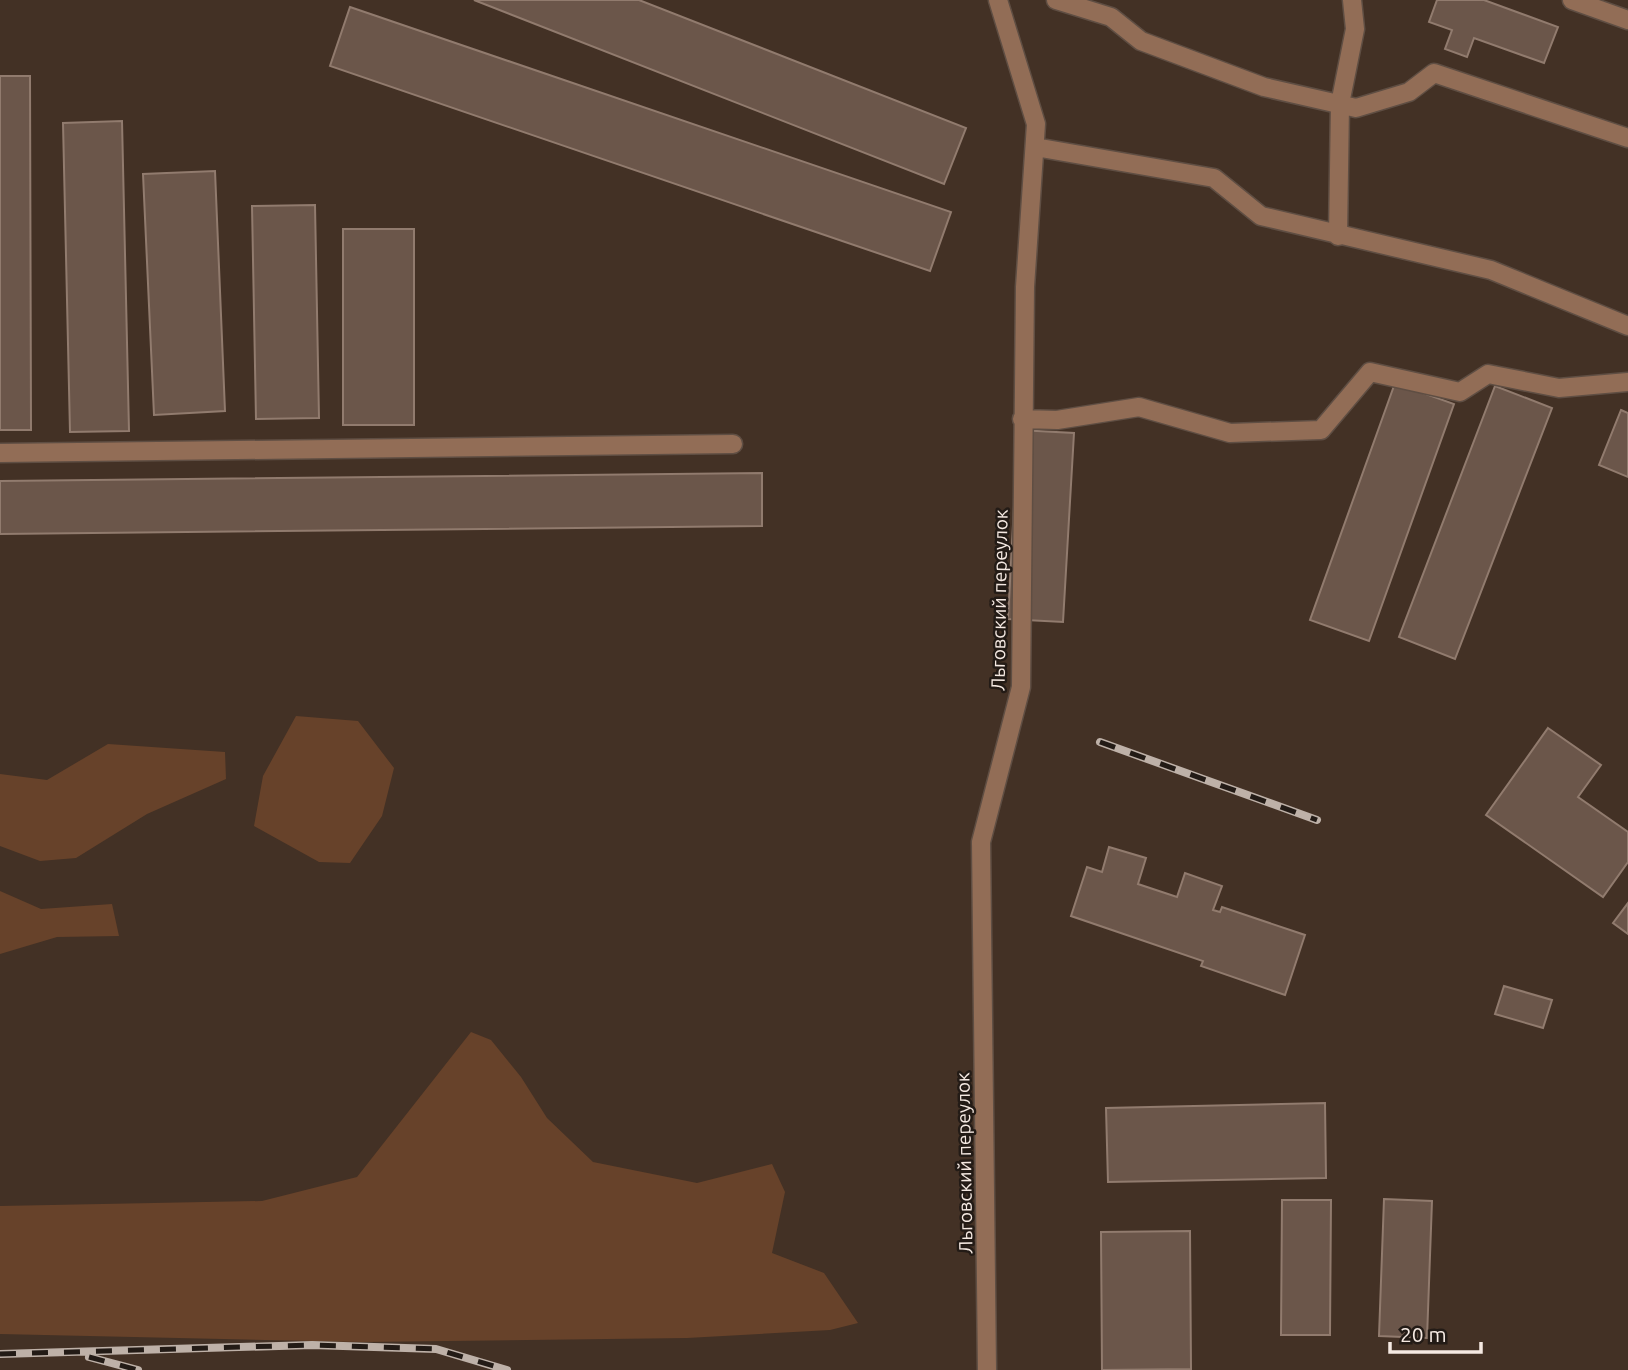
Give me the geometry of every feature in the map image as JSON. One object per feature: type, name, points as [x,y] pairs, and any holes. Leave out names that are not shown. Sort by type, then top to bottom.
[{"type":"street","name":"Льговский переулок","points":[[987,1370],[981,842],[1021,687],[1025,287],[1036,124],[998,0]]},
{"type":"street","points":[[1056,0],[1111,17],[1141,41],[1264,87],[1356,108],[1409,92],[1434,73],[1628,138]]},
{"type":"street","points":[[1338,236],[1340,104],[1355,29],[1352,0]]},
{"type":"street","points":[[1572,0],[1628,20]]},
{"type":"street","points":[[1035,148],[1214,178],[1261,216],[1491,270],[1628,327]]},
{"type":"street","points":[[1022,419],[1056,420],[1139,407],[1230,433],[1321,430],[1370,372],[1460,392],[1488,374],[1559,388],[1628,382]]},
{"type":"street","points":[[0,453],[733,444]]},
{"type":"shaded area","points":[[296,716],[358,721],[394,768],[382,816],[350,863],[319,862],[254,826],[263,776]]},
{"type":"shaded area","points":[[108,744],[225,752],[226,779],[147,814],[76,858],[40,861],[0,846],[0,774],[47,780]]},
{"type":"shaded area","points":[[0,891],[41,909],[112,904],[119,936],[57,937],[0,954]]},
{"type":"shaded area","points":[[471,1032],[491,1040],[521,1077],[547,1118],[593,1162],[697,1183],[772,1164],[785,1192],[772,1253],[824,1273],[858,1323],[830,1330],[687,1338],[361,1342],[0,1334],[0,1206],[262,1201],[357,1177]]},
{"type":"building","points":[[474,0],[639,0],[966,128],[944,184]]},
{"type":"building","points":[[1437,0],[1484,0],[1558,27],[1544,63],[1474,38],[1467,57],[1445,49],[1452,30],[1429,22]]},
{"type":"building","points":[[350,7],[951,212],[930,271],[330,66]]},
{"type":"building","points":[[0,76],[30,76],[31,430],[0,430]]},
{"type":"building","points":[[122,121],[129,431],[70,432],[63,123]]},
{"type":"building","points":[[215,171],[225,411],[154,415],[143,174]]},
{"type":"building","points":[[315,205],[319,418],[256,419],[252,206]]},
{"type":"building","points":[[343,229],[414,229],[414,425],[343,425]]},
{"type":"building","points":[[1395,383],[1454,404],[1369,641],[1310,620]]},
{"type":"building","points":[[1495,386],[1552,408],[1455,659],[1399,637]]},
{"type":"building","points":[[1621,410],[1628,413],[1628,477],[1599,465]]},
{"type":"building","points":[[1018,430],[1074,433],[1063,622],[1008,619]]},
{"type":"building","points":[[762,473],[762,526],[0,534],[0,481]]},
{"type":"building","points":[[1548,728],[1601,765],[1578,797],[1628,832],[1628,862],[1603,897],[1486,815]]},
{"type":"building","points":[[1109,847],[1146,858],[1138,884],[1177,897],[1185,873],[1222,886],[1213,910],[1220,912],[1222,907],[1305,935],[1285,995],[1201,966],[1203,961],[1071,916],[1087,867],[1102,872]]},
{"type":"building","points":[[1628,903],[1628,934],[1613,923]]},
{"type":"building","points":[[1504,986],[1552,1000],[1543,1028],[1495,1014]]},
{"type":"building","points":[[1325,1103],[1326,1178],[1108,1182],[1106,1108]]},
{"type":"building","points":[[1384,1199],[1432,1201],[1427,1338],[1379,1336]]},
{"type":"building","points":[[1282,1200],[1331,1200],[1330,1335],[1281,1335]]},
{"type":"building","points":[[1190,1231],[1191,1369],[1102,1370],[1101,1232]]},
{"type":"railway","points":[[1100,742],[1317,820]]},
{"type":"railway","points":[[0,1354],[312,1345],[436,1349],[507,1370]]},
{"type":"railway","points":[[89,1357],[138,1370]]}]
